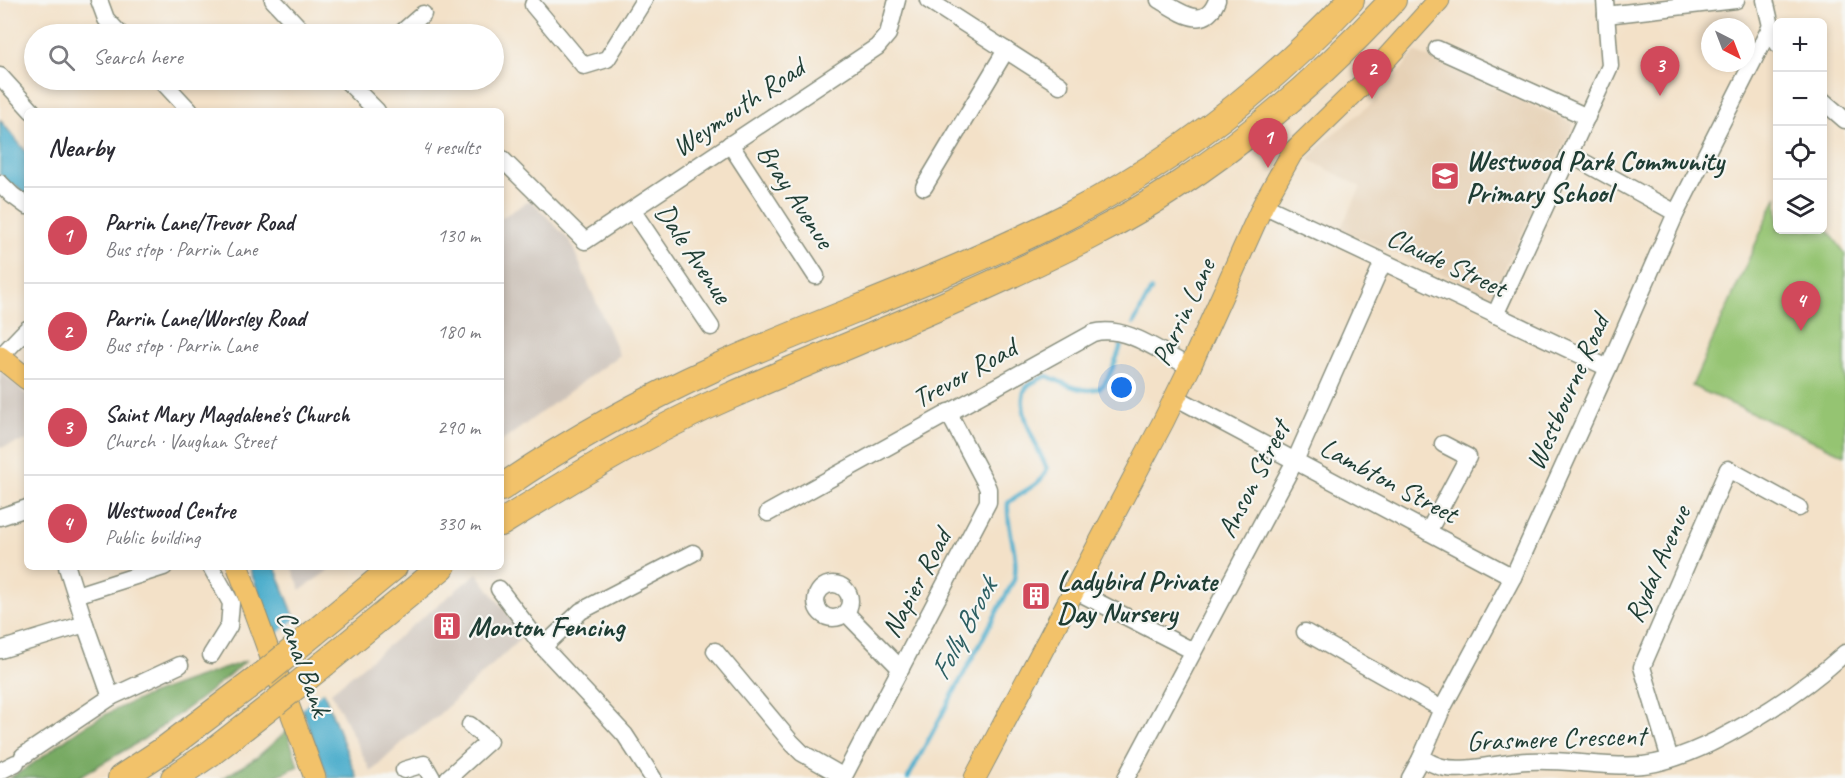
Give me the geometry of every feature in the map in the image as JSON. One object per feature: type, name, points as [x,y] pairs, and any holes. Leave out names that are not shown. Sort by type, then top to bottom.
[{"type":"highway","points":[[504,486],[568,445],[663,393],[988,254],[1064,218],[1113,191],[1205,131],[1248,98],[1289,63],[1352,0]]},
{"type":"highway","points":[[504,521],[612,455],[727,397],[920,317],[1076,245],[1175,188],[1261,124],[1347,49],[1392,0]]},
{"type":"highway","points":[[121,778],[183,737],[390,570]]},
{"type":"highway","points":[[174,778],[275,704],[438,570]]},
{"type":"main road","name":"Parrin Lane","points":[[975,778],[1175,397],[1263,205],[1292,153],[1366,81],[1439,0]]},
{"type":"main road","points":[[0,357],[24,377]]},
{"type":"main road","name":"Canal Bank","points":[[239,570],[315,778]]},
{"type":"street","points":[[99,0],[106,19],[111,24]]},
{"type":"street","points":[[273,0],[296,24]]},
{"type":"street","points":[[533,5],[584,66],[607,59],[644,0]]},
{"type":"street","name":"Weymouth Road","points":[[504,161],[585,241],[884,40],[888,34],[897,0]]},
{"type":"street","points":[[928,0],[1060,85]]},
{"type":"street","points":[[1159,0],[1193,18],[1204,16],[1213,10],[1216,0]]},
{"type":"street","points":[[1495,315],[1610,66],[1606,7],[1736,0]]},
{"type":"street","points":[[1765,0],[1773,31]]},
{"type":"street","points":[[412,24],[423,14]]},
{"type":"street","name":"Westbourne Road","points":[[1410,778],[1442,710],[1513,577],[1676,213],[1771,26]]},
{"type":"street","points":[[1437,49],[1587,117]]},
{"type":"street","points":[[924,187],[1006,50]]},
{"type":"street","points":[[0,76],[29,108]]},
{"type":"street","points":[[170,90],[187,108]]},
{"type":"street","points":[[357,90],[374,108]]},
{"type":"street","points":[[1827,104],[1845,120]]},
{"type":"street","name":"Bray Avenue","points":[[730,144],[816,276]]},
{"type":"street","points":[[1569,154],[1676,213]]},
{"type":"street","points":[[0,183],[24,204]]},
{"type":"street","name":"Claude Street","points":[[1263,205],[1608,368]]},
{"type":"street","name":"Dale Avenue","points":[[632,210],[711,327]]},
{"type":"street","name":"Anson Street","points":[[1126,778],[1295,460],[1383,262]]},
{"type":"street","name":"Trevor Road","points":[[768,513],[948,412],[1100,331],[1117,331],[1126,334],[1190,367]]},
{"type":"street","points":[[0,357],[24,332]]},
{"type":"street","name":"Lambton Street","points":[[1175,397],[1513,577]]},
{"type":"street","name":"Napier Road","points":[[844,777],[988,502],[988,489],[948,412]]},
{"type":"street","points":[[1428,532],[1468,457],[1443,444]]},
{"type":"street","name":"Rydal Avenue","points":[[1670,759],[1642,667],[1728,469],[1799,508]]},
{"type":"street","points":[[0,517],[24,509]]},
{"type":"street","points":[[543,647],[581,611],[693,553]]},
{"type":"street","points":[[68,570],[111,697]]},
{"type":"street","points":[[76,595],[155,570]]},
{"type":"street","points":[[211,655],[229,626],[231,603],[213,570]]},
{"type":"street","points":[[498,589],[543,647],[625,735],[653,778]]},
{"type":"street","points":[[1074,590],[1193,651]]},
{"type":"street","points":[[846,613],[901,669]]},
{"type":"street","points":[[0,650],[85,624]]},
{"type":"street","points":[[1305,632],[1442,710]]},
{"type":"street","points":[[715,651],[802,753],[844,777]]},
{"type":"street","name":"Grasmere Crescent","points":[[1421,758],[1440,767],[1455,770],[1525,761],[1551,760],[1644,765],[1670,759],[1718,738],[1781,702],[1821,675],[1845,653]]},
{"type":"street","points":[[0,771],[111,697],[180,665]]},
{"type":"street","points":[[448,778],[489,741],[470,725]]},
{"type":"street","points":[[404,770],[424,764],[432,778]]},
{"type":"shaded area","name":"Westwood Park Community Primary School","points":[[1415,52],[1574,124],[1492,296],[1340,229],[1361,187],[1308,159],[1328,138],[1378,99]]},
{"type":"shaded area","points":[[531,200],[570,241],[619,355],[504,440],[504,216]]},
{"type":"shaded area","points":[[0,371],[24,392],[24,441],[0,448]]},
{"type":"shaded area","points":[[292,570],[329,570],[301,590]]},
{"type":"shaded area","points":[[477,573],[521,632],[519,640],[434,719],[408,737],[371,772],[331,692]]},
{"type":"green space","points":[[1773,205],[1773,234],[1827,234],[1827,229],[1845,253],[1845,455],[1692,386]]},
{"type":"green space","points":[[246,661],[201,698],[144,739],[77,778],[9,778],[29,767],[75,732],[123,706]]},
{"type":"green space","points":[[287,731],[298,766],[272,778],[223,778],[256,758]]},
{"type":"water","points":[[0,120],[24,149],[24,194],[17,186],[10,185],[0,174]]},
{"type":"water","points":[[250,570],[276,570],[357,778],[328,778]]},
{"type":"pier","points":[[298,617],[326,689],[299,711],[272,638]]},
{"type":"waterway","name":"Folly Brook","points":[[1134,323],[1151,290]]},
{"type":"waterway","name":"Folly Brook","points":[[908,778],[1014,580],[1015,561],[1008,503],[1040,480],[1047,469],[1025,417],[1023,396],[1026,388],[1047,376],[1074,387],[1096,389],[1102,386],[1108,378],[1121,346]]},
{"type":"place","name":"Saint Mary Magdalene's Church","points":[[1660,96]]},
{"type":"place","name":"Parrin Lane/Worsley Road","points":[[1372,99]]},
{"type":"place","name":"Parrin Lane/Trevor Road","points":[[1268,168]]},
{"type":"place","name":"Westwood Park Community Primary School","points":[[1445,176]]},
{"type":"place","name":"Westwood Centre","points":[[1801,331]]},
{"type":"place","name":"Ladybird Private Day Nursery","points":[[1036,596]]},
{"type":"place","name":"Monton Fencing","points":[[447,626]]}]
